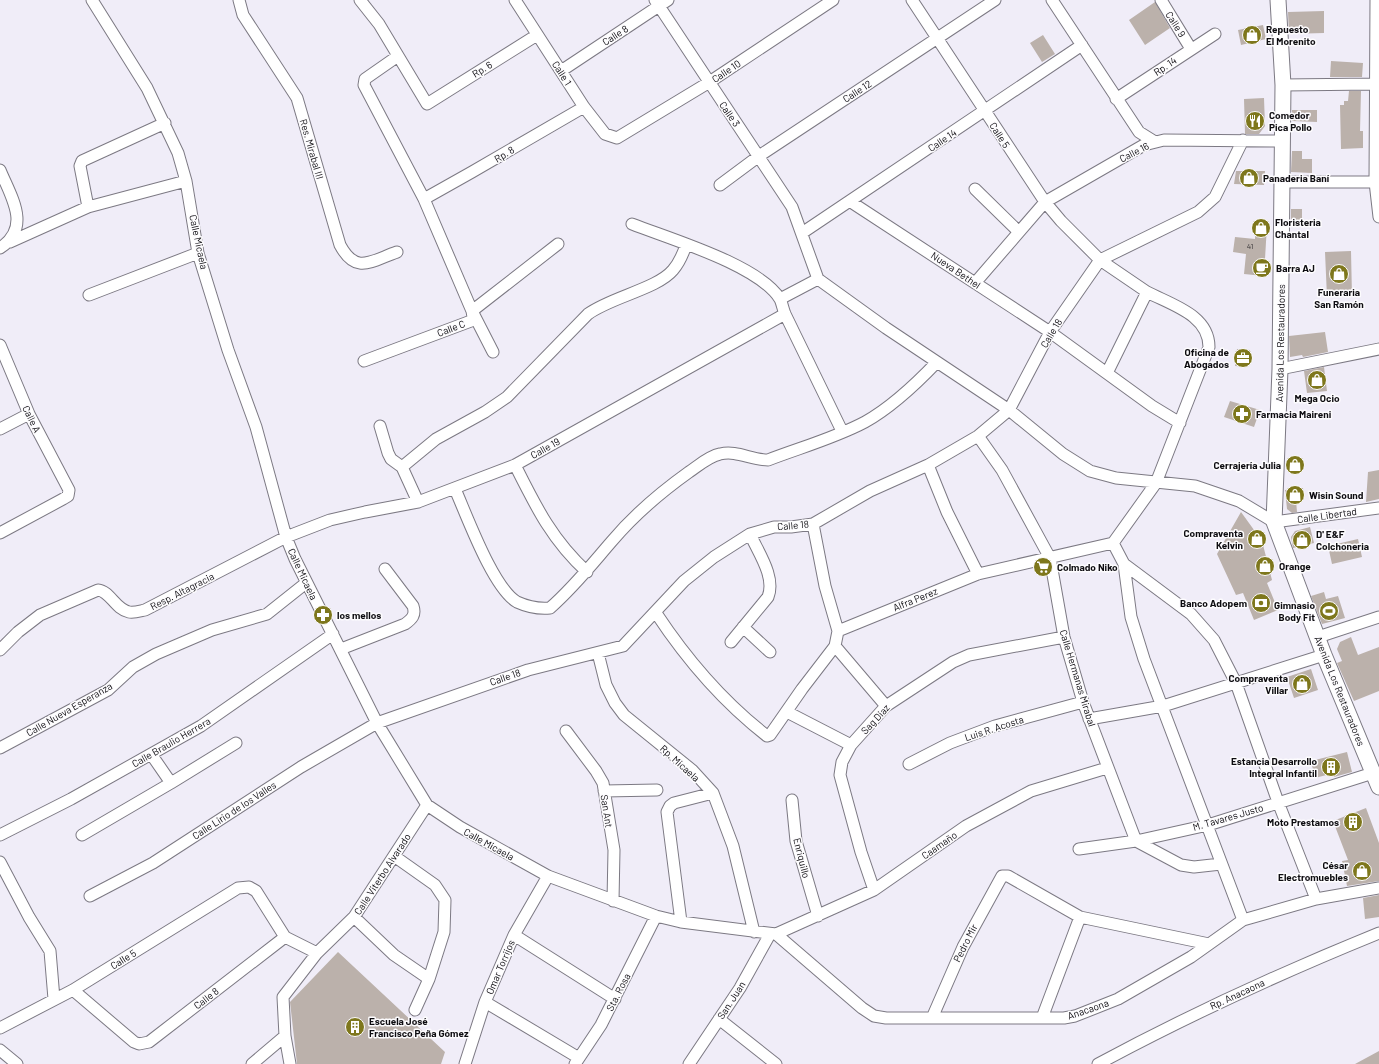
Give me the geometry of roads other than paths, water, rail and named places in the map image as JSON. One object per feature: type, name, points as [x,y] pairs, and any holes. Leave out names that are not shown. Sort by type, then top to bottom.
[{"type":"street","name":"Calle Micaela","points":[[92,0],[143,82],[178,153],[186,181],[198,253],[227,344],[256,427],[286,537],[306,583],[378,723],[427,805],[460,827],[548,876],[614,901],[656,916],[681,922],[773,934]]},
{"type":"street","name":"Res. Mirabal III","points":[[239,0],[243,15],[297,98],[340,245],[344,253],[349,260],[355,263],[362,263],[397,252]]},
{"type":"street","points":[[360,0],[379,24],[398,56],[365,79],[364,85],[424,199],[472,311],[493,352]]},
{"type":"street","name":"Calle 1","points":[[515,0],[584,107],[606,134],[617,138]]},
{"type":"street","name":"Calle 10","points":[[617,138],[708,83],[833,0]]},
{"type":"street","name":"Calle 5","points":[[912,0],[1045,202],[1061,221],[1100,260],[1147,292],[1187,312],[1200,321],[1209,338],[1209,347],[1156,483],[1113,543]]},
{"type":"street","name":"Calle 12","points":[[720,185],[759,156],[995,0]]},
{"type":"street","points":[[1052,0],[1138,132],[1155,142]]},
{"type":"street","name":"Calle 9","points":[[1161,0],[1191,49]]},
{"type":"street","name":"Avenida Los Restauradores","points":[[1278,0],[1283,84],[1280,369],[1274,522],[1324,655],[1379,787]]},
{"type":"street","points":[[1376,0],[1374,84],[1379,217]]},
{"type":"street","name":"Calle 3","points":[[661,2],[708,83],[759,156],[792,207],[818,279]]},
{"type":"street","name":"Calle 8","points":[[561,71],[661,2]]},
{"type":"street","name":"Rp. 14","points":[[1116,99],[1214,34]]},
{"type":"street","name":"Rp. 6","points":[[398,56],[427,104],[537,35]]},
{"type":"street","name":"Calle 14","points":[[802,233],[851,202],[1082,45]]},
{"type":"street","points":[[1283,84],[1374,84]]},
{"type":"street","name":"Rp. 8","points":[[424,199],[584,107]]},
{"type":"street","points":[[88,207],[80,166],[82,161],[165,124]]},
{"type":"street","name":"Calle 16","points":[[975,284],[1045,202],[1144,145],[1164,140],[1282,141]]},
{"type":"street","points":[[1100,260],[1198,212],[1215,197],[1243,140]]},
{"type":"street","points":[[0,170],[17,212],[18,228],[10,242]]},
{"type":"street","points":[[0,248],[10,242],[88,207],[186,181]]},
{"type":"street","points":[[1282,182],[1377,182]]},
{"type":"street","points":[[975,189],[1019,232]]},
{"type":"street","name":"Nueva Bethel","points":[[851,202],[1050,332],[1152,406],[1180,424]]},
{"type":"street","points":[[632,224],[731,261],[766,286],[780,299],[785,314],[842,431]]},
{"type":"street","name":"Calle C","points":[[364,361],[471,321],[473,317],[472,311],[558,244]]},
{"type":"street","points":[[402,467],[436,439],[485,412],[507,397],[588,314],[599,306],[660,280],[673,271],[686,245]]},
{"type":"street","points":[[89,295],[198,253]]},
{"type":"street","name":"Calle 18","points":[[378,723],[528,670],[623,646],[684,582],[714,556],[750,534],[774,527],[791,527],[813,524],[870,491],[928,465],[978,436],[1009,410],[1050,332],[1100,260]]},
{"type":"street","points":[[780,299],[818,279],[886,328],[1009,410],[1064,454],[1090,471],[1116,478],[1195,486],[1239,501],[1274,522]]},
{"type":"street","points":[[1107,373],[1147,292]]},
{"type":"street","name":"Calle 19","points":[[286,537],[330,520],[418,502],[515,465],[785,314]]},
{"type":"street","name":"Calle A","points":[[0,346],[29,414],[69,490],[68,496],[0,533]]},
{"type":"street","points":[[1280,369],[1379,349]]},
{"type":"street","points":[[455,489],[500,585],[517,601],[534,608],[550,608],[587,572],[613,540],[640,512],[675,482],[718,454],[731,452],[754,460],[768,460],[865,422],[896,401],[915,385],[937,362]]},
{"type":"street","points":[[0,429],[29,414]]},
{"type":"street","points":[[380,426],[388,453],[391,459],[402,467],[418,502]]},
{"type":"street","name":"Calle Hermanas Mirabal","points":[[978,436],[1005,477],[1050,558],[1064,637],[1083,702],[1136,841]]},
{"type":"street","points":[[515,465],[543,519],[567,554],[587,572]]},
{"type":"street","points":[[928,465],[947,512],[978,574]]},
{"type":"street","name":"Calle Libertad","points":[[1274,522],[1379,508]]},
{"type":"street","points":[[656,613],[675,642],[715,689],[742,716],[767,736],[773,734],[802,689],[835,646],[838,631],[825,586],[813,524]]},
{"type":"street","points":[[731,642],[768,597],[770,591],[767,574],[750,534]]},
{"type":"street","name":"Resp. Altagracia","points":[[0,650],[18,632],[40,616],[98,590],[102,590],[120,608],[129,612],[145,610],[286,537]]},
{"type":"street","points":[[1113,543],[1124,564],[1131,617],[1144,659],[1243,920]]},
{"type":"street","name":"Alfra Perez","points":[[838,631],[978,574],[1113,543]]},
{"type":"street","points":[[1124,564],[1191,614],[1205,627],[1214,640],[1236,683],[1278,802],[1316,899]]},
{"type":"street","points":[[341,649],[405,624],[414,616],[415,611],[413,606],[385,569]]},
{"type":"street","name":"Calle Nueva Esperanza","points":[[0,748],[108,690],[133,667],[156,654],[212,630],[267,614],[306,583]]},
{"type":"street","points":[[1318,637],[1379,616]]},
{"type":"street","points":[[743,627],[770,652]]},
{"type":"street","name":"Calle Braulio Herrera","points":[[0,835],[71,799],[201,726],[333,634]]},
{"type":"street","name":"Sag Diaz","points":[[874,890],[861,852],[840,775],[842,762],[851,745],[886,706],[943,668],[969,655],[1064,637]]},
{"type":"street","points":[[835,646],[886,706]]},
{"type":"street","name":"Rp. Micaela","points":[[598,653],[606,685],[615,703],[624,715],[692,770],[713,793],[733,846],[754,932]]},
{"type":"street","points":[[1089,719],[1163,706],[1324,655]]},
{"type":"street","name":"Luis R. Acosta","points":[[909,764],[950,743],[995,726],[1083,702]]},
{"type":"street","points":[[788,712],[851,745]]},
{"type":"street","name":"Calle Lirio de los Valles","points":[[90,896],[153,863],[301,767],[378,723]]},
{"type":"street","name":"San Ant","points":[[566,732],[596,771],[603,783],[614,850],[614,901]]},
{"type":"street","points":[[82,835],[236,743]]},
{"type":"street","points":[[151,754],[171,783]]},
{"type":"street","name":"Caamaño","points":[[773,934],[818,916],[874,890],[966,826],[1031,791],[1108,768]]},
{"type":"street","name":"M. Tavares Justo","points":[[1079,849],[1136,841],[1208,825],[1373,773]]},
{"type":"street","points":[[604,791],[657,790]]},
{"type":"street","points":[[681,922],[667,812],[670,806],[674,803],[713,793]]},
{"type":"street","name":"Enriquillo","points":[[792,800],[796,841],[818,916]]},
{"type":"street","name":"Calle Viterbo Alvarado","points":[[290,1064],[285,1036],[284,997],[317,953],[354,918],[427,805]]},
{"type":"street","points":[[1136,841],[1181,865],[1194,867],[1222,864]]},
{"type":"street","points":[[394,856],[435,886],[444,900],[444,932],[429,980],[415,1010]]},
{"type":"street","points":[[0,862],[29,917],[50,951],[54,999]]},
{"type":"street","name":"Omar Torrijos","points":[[465,1064],[486,1002],[514,936],[548,876]]},
{"type":"street","name":"Pedro Mir","points":[[932,1018],[963,946],[1002,876],[1008,876],[1080,917]]},
{"type":"street","name":"Calle 5","points":[[0,1028],[74,990],[243,886],[250,887],[256,891],[285,937]]},
{"type":"street","name":"Anacaona","points":[[773,934],[862,1008],[874,1016],[886,1018],[1042,1018],[1075,1016],[1118,999],[1192,957],[1243,920],[1316,899],[1379,888]]},
{"type":"street","name":"Sta. Rosa","points":[[577,1061],[615,999],[656,916]]},
{"type":"street","points":[[1042,1018],[1080,917],[1209,944]]},
{"type":"street","points":[[354,918],[394,955],[429,980]]},
{"type":"street","name":"Rp. Anacaona","points":[[1098,1064],[1160,1031],[1274,977],[1379,933]]},
{"type":"street","name":"San. Juan","points":[[688,1064],[740,988],[773,934]]},
{"type":"street","points":[[514,936],[615,999]]},
{"type":"street","points":[[285,937],[317,953]]},
{"type":"street","name":"Calle 8","points":[[74,990],[134,1042],[140,1044],[149,1042],[285,937]]},
{"type":"street","points":[[486,1002],[577,1061]]},
{"type":"street","points":[[719,1019],[776,1064]]},
{"type":"street","points":[[252,1064],[285,1036]]},
{"type":"street","points":[[0,1050],[17,1064]]},
{"type":"place","name":"Repuesto El Morenito","points":[[1252,35]]},
{"type":"place","name":"Comedor Pica Pollo","points":[[1255,121]]},
{"type":"place","name":"Panaderia Baní","points":[[1249,178]]},
{"type":"place","name":"Floristeria Chantal","points":[[1261,228]]},
{"type":"place","name":"Barra AJ","points":[[1262,268]]},
{"type":"place","name":"Funeraria San Ramón","points":[[1339,274]]},
{"type":"place","name":"Oficina de Abogados","points":[[1243,358]]},
{"type":"place","name":"Mega Ocio","points":[[1317,380]]},
{"type":"place","name":"Farmacia Maireni","points":[[1242,414]]},
{"type":"place","name":"Cerrajería Julia","points":[[1295,465]]},
{"type":"place","name":"Wisin Sound","points":[[1295,495]]},
{"type":"place","name":"Compraventa Kelvin","points":[[1257,539]]},
{"type":"place","name":"D' E&F Colchoneria","points":[[1302,540]]},
{"type":"place","name":"Orange","points":[[1265,566]]},
{"type":"place","name":"Colmado Niko","points":[[1043,567]]},
{"type":"place","name":"Banco Adopem","points":[[1261,603]]},
{"type":"place","name":"Gimnasio Body Fit","points":[[1329,611]]},
{"type":"place","name":"los mellos","points":[[323,615]]},
{"type":"place","name":"Compraventa Villar","points":[[1302,684]]},
{"type":"place","name":"Estancia Desarrollo Integral Infantil","points":[[1331,767]]},
{"type":"place","name":"Moto Prestamos","points":[[1353,822]]},
{"type":"place","name":"César Electromuebles","points":[[1362,871]]},
{"type":"place","name":"Escuela José Francisco Peña Gómez","points":[[355,1027]]}]
